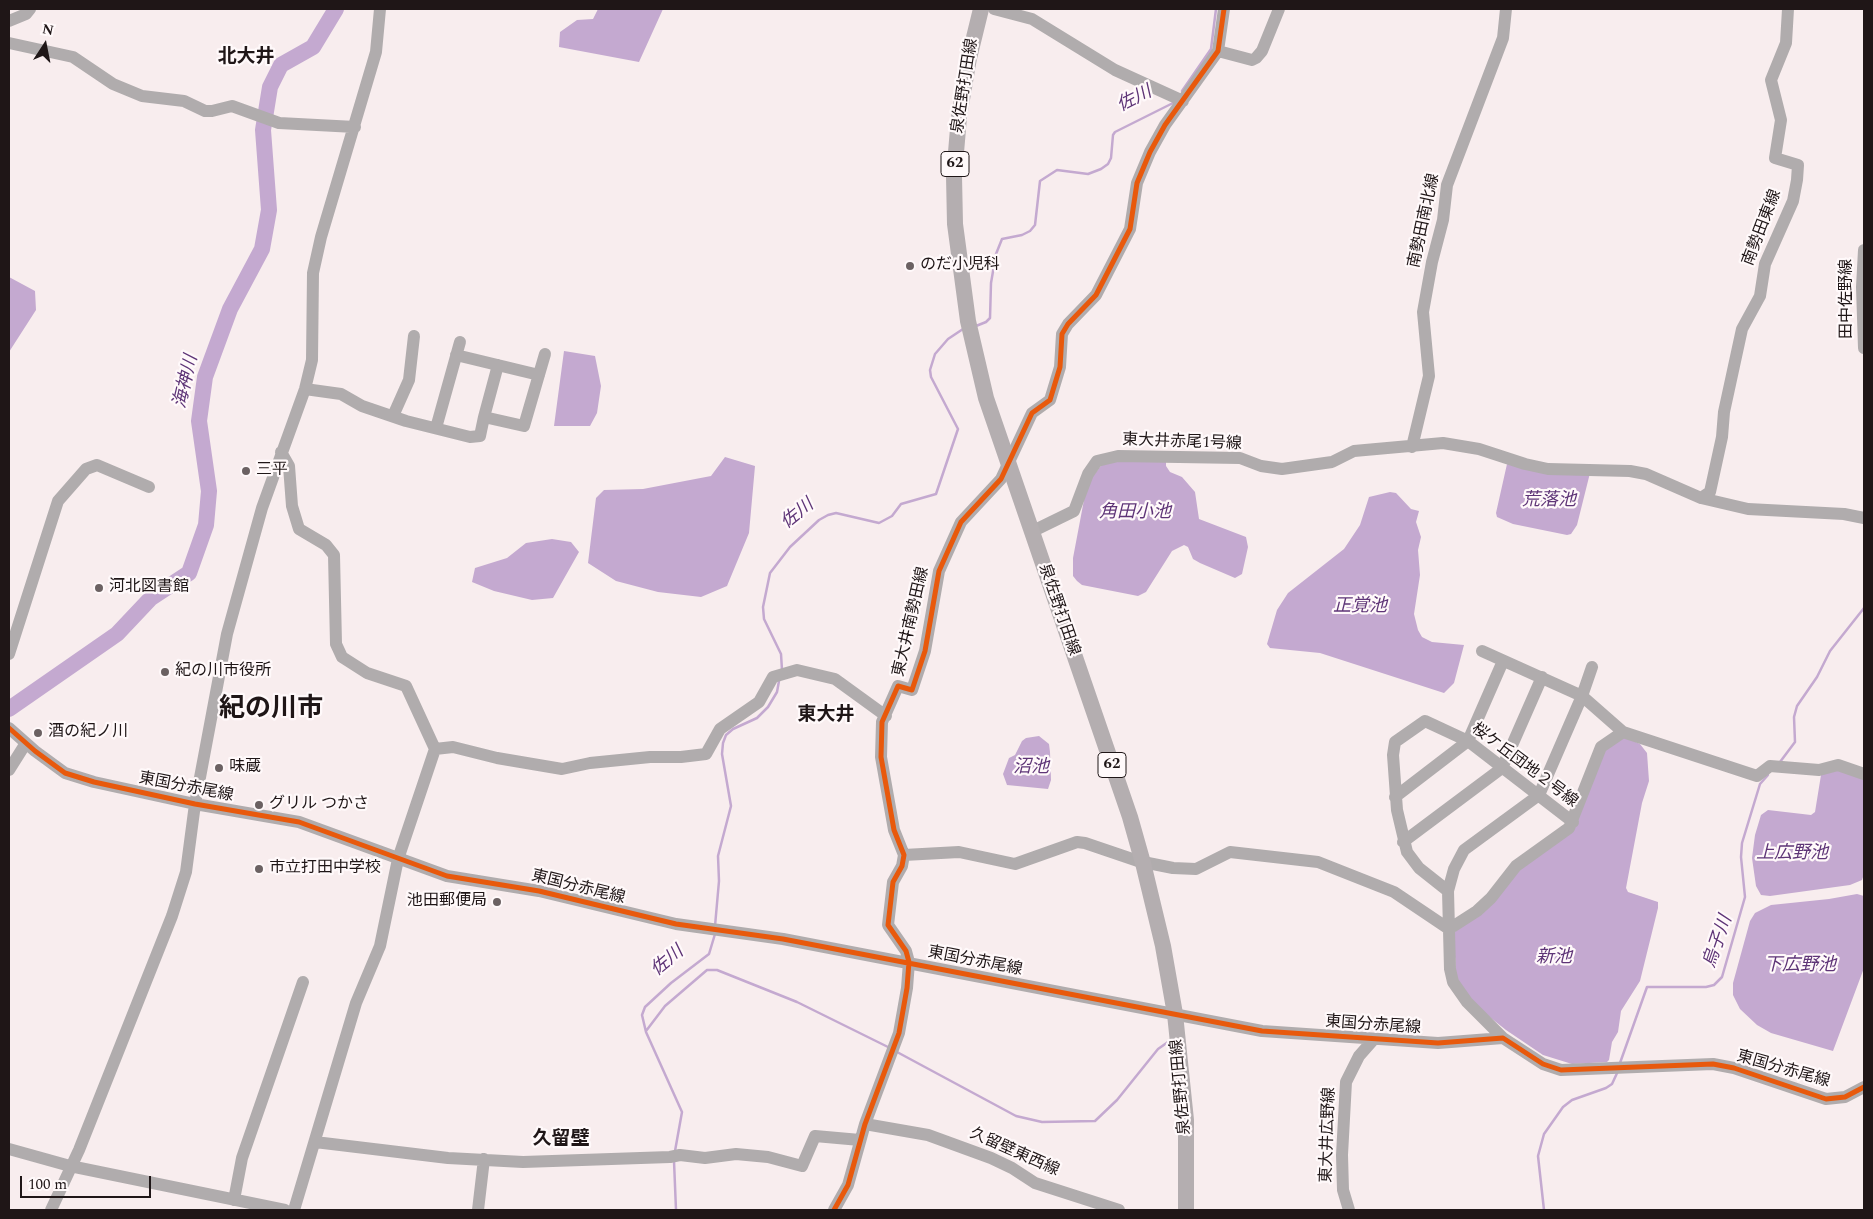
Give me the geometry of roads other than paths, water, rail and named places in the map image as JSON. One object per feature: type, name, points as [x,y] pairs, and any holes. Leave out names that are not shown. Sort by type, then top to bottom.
[{"type":"main road","name":"泉佐野打田線","points":[[981,9],[969,58],[959,117],[954,176],[955,224],[969,328],[986,398],[1130,817],[1144,863],[1163,946],[1175,1014],[1186,1120],[1186,1210]]},
{"type":"street","points":[[9,19],[26,14],[30,9]]},
{"type":"street","points":[[51,1210],[82,1141],[180,894],[186,872],[195,804],[227,634],[281,452],[305,389],[312,360],[313,273],[321,237],[376,52],[380,9]]},
{"type":"street","points":[[994,9],[1032,19],[1114,70],[1178,99]]},
{"type":"street","name":"東大井南勢田線","points":[[904,855],[894,830],[881,757],[882,722],[898,686],[912,690],[925,651],[939,572],[961,522],[1001,479],[1032,413],[1050,400],[1060,367],[1062,334],[1068,324],[1096,295],[1130,229],[1137,183],[1150,152],[1178,99],[1218,51],[1224,9]]},
{"type":"street","points":[[1218,51],[1252,60],[1256,58],[1262,51],[1279,9]]},
{"type":"street","name":"南勢田南北線","points":[[1412,446],[1429,376],[1423,312],[1432,262],[1443,220],[1447,185],[1503,38],[1506,9]]},
{"type":"street","name":"南勢田東線","points":[[1701,498],[1710,492],[1722,437],[1724,412],[1742,329],[1760,296],[1765,264],[1793,201],[1798,180],[1798,165],[1775,158],[1781,120],[1771,80],[1786,43],[1788,9]]},
{"type":"street","points":[[9,43],[73,57],[113,84],[142,96],[184,102],[212,111],[232,106],[273,122],[355,127]]},
{"type":"street","name":"田中佐野線","points":[[1864,250],[1862,287],[1864,348]]},
{"type":"street","points":[[393,416],[409,380],[414,336]]},
{"type":"street","points":[[436,428],[460,342]]},
{"type":"street","points":[[484,417],[524,426],[545,354]]},
{"type":"street","points":[[456,355],[539,375]]},
{"type":"street","points":[[305,389],[341,394],[362,406],[393,416],[470,437],[480,436],[498,365]]},
{"type":"street","name":"東大井赤尾1号線","points":[[1031,532],[1074,511],[1088,474],[1097,461],[1118,456],[1240,458],[1261,466],[1282,469],[1332,462],[1354,451],[1443,443],[1548,469],[1630,471],[1646,474],[1701,498],[1748,509],[1844,514],[1864,518]]},
{"type":"street","points":[[281,452],[290,466],[292,506],[300,529],[326,546],[334,555],[336,644],[342,657],[367,673],[406,686],[435,748],[398,859],[380,946],[356,1003],[294,1210]]},
{"type":"street","points":[[9,654],[58,501],[86,469],[97,465],[149,487]]},
{"type":"street","points":[[1482,651],[1582,696],[1623,732],[1757,776],[1776,767],[1819,770],[1838,764],[1864,774]]},
{"type":"street","points":[[1396,797],[1468,741],[1504,661]]},
{"type":"street","points":[[1503,1038],[1467,1002],[1453,982],[1450,969],[1448,891],[1454,868],[1464,850],[1539,795],[1582,696],[1592,667]]},
{"type":"street","points":[[435,748],[453,746],[497,758],[562,769],[590,763],[650,756],[681,758],[706,754],[720,729],[759,702],[781,673],[797,670],[835,679],[886,716]]},
{"type":"street","points":[[1403,842],[1502,768],[1542,677]]},
{"type":"street","name":"桜ケ丘団地２号線","points":[[1448,891],[1419,868],[1403,842],[1396,797],[1395,742],[1426,721],[1468,741],[1573,822]]},
{"type":"street","name":"東国分赤尾線","points":[[9,728],[65,773],[94,782],[195,804],[299,822],[447,876],[539,891],[650,919],[783,939],[909,962],[1262,1031],[1438,1043],[1503,1038],[1543,1064],[1560,1070],[1713,1064],[1734,1068],[1826,1099],[1845,1096],[1864,1087]]},
{"type":"street","points":[[1449,929],[1478,911],[1492,898],[1516,866],[1569,828],[1573,822],[1600,747],[1623,732]]},
{"type":"street","points":[[9,770],[26,743]]},
{"type":"street","points":[[834,1210],[848,1185],[865,1124],[899,1033],[907,988],[909,962],[906,951],[888,925],[894,882],[902,866],[904,855],[959,852],[1015,864],[1077,842],[1144,863],[1173,868],[1196,869],[1230,852],[1318,862],[1394,892],[1449,929]]},
{"type":"street","points":[[234,1200],[242,1158],[303,982]]},
{"type":"street","name":"東大井広野線","points":[[1349,1210],[1343,1190],[1342,1155],[1346,1082],[1359,1056],[1374,1039]]},
{"type":"street","name":"久留壁東西線","points":[[865,1124],[928,1135],[991,1158],[1012,1168],[1035,1183],[1119,1210]]},
{"type":"street","points":[[315,1142],[413,1155],[523,1162],[675,1156],[705,1158],[736,1154],[768,1157],[802,1166],[816,1136],[860,1140]]},
{"type":"street","points":[[9,1149],[70,1166],[285,1210]]},
{"type":"street","points":[[478,1210],[484,1159]]},
{"type":"water","points":[[598,9],[663,9],[639,62],[559,47],[560,32],[577,20],[593,19]]},
{"type":"water","points":[[9,277],[35,291],[36,310],[9,352]]},
{"type":"water","points":[[564,351],[595,356],[601,386],[597,413],[590,426],[554,426]]},
{"type":"water","points":[[725,457],[755,466],[749,533],[727,586],[701,597],[658,592],[616,581],[588,563],[596,498],[604,490],[643,489],[711,476]]},
{"type":"water","name":"角田小池","points":[[1124,459],[1166,462],[1170,472],[1182,477],[1195,492],[1199,519],[1246,537],[1248,547],[1242,574],[1235,578],[1200,563],[1193,559],[1188,547],[1184,545],[1172,551],[1146,592],[1138,596],[1082,585],[1077,581],[1073,576],[1073,558],[1087,484],[1103,463]]},
{"type":"water","name":"荒落池","points":[[1507,464],[1590,473],[1577,525],[1571,534],[1567,535],[1513,524],[1497,517],[1496,513]]},
{"type":"water","name":"正覚池","points":[[1390,492],[1396,493],[1411,509],[1419,511],[1416,522],[1421,537],[1418,550],[1420,575],[1414,614],[1418,630],[1422,637],[1432,642],[1464,645],[1454,683],[1444,693],[1320,653],[1270,648],[1267,644],[1277,610],[1288,593],[1344,549],[1360,525],[1369,497]]},
{"type":"water","points":[[552,539],[571,542],[579,552],[553,598],[532,600],[494,591],[472,582],[475,568],[507,558],[526,543]]},
{"type":"water","name":"沼池","points":[[1039,736],[1049,744],[1051,780],[1048,789],[1007,785],[1003,774],[1009,758],[1015,755],[1022,741],[1026,738]]},
{"type":"water","name":"新池","points":[[1624,736],[1640,744],[1647,753],[1649,781],[1642,803],[1626,888],[1628,892],[1658,902],[1658,908],[1640,981],[1621,1011],[1618,1032],[1612,1042],[1609,1060],[1607,1062],[1572,1064],[1543,1055],[1506,1030],[1472,1003],[1456,977],[1454,935],[1457,927],[1518,867],[1572,827],[1603,751]]},
{"type":"water","name":"上広野池","points":[[1839,769],[1864,777],[1864,874],[1862,880],[1850,885],[1770,896],[1761,895],[1756,886],[1752,858],[1755,835],[1761,815],[1768,810],[1811,815],[1815,812],[1821,775]]},
{"type":"water","name":"下広野池","points":[[1857,894],[1864,896],[1864,968],[1833,1051],[1771,1033],[1757,1025],[1740,1009],[1733,995],[1733,983],[1750,921],[1755,913],[1771,905]]},
{"type":"waterway","name":"海神川","points":[[9,709],[117,634],[151,598],[189,573],[206,525],[209,491],[199,421],[205,377],[230,309],[262,249],[269,210],[263,130],[270,87],[281,65],[313,47],[336,9]]},
{"type":"waterway","name":"佐川","points":[[1182,91],[1211,49],[1216,9]]},
{"type":"waterway","name":"佐川","points":[[976,326],[990,318],[991,283],[996,254],[1002,239],[1022,235],[1030,231],[1035,225],[1040,181],[1057,170],[1088,174],[1101,169],[1108,164],[1111,158],[1113,135],[1115,132],[1173,103]]},
{"type":"waterway","name":"佐川","points":[[782,670],[781,654],[764,619],[763,607],[770,573],[790,547],[819,520],[828,515],[836,513],[879,523],[892,516],[901,504],[936,494],[958,429],[931,377],[930,370],[935,354],[948,339],[963,329]]},
{"type":"waterway","name":"烏子川","points":[[1780,762],[1795,742],[1794,717],[1797,706],[1817,677],[1830,651],[1864,608]]},
{"type":"waterway","name":"佐川","points":[[715,926],[719,881],[718,856],[731,806],[722,754],[723,743],[726,735],[733,729],[757,718],[768,707],[777,692],[779,681]]},
{"type":"waterway","name":"烏子川","points":[[1620,1063],[1647,987],[1706,987],[1714,985],[1722,977],[1745,897],[1741,857],[1742,843],[1760,784],[1768,775]]},
{"type":"waterway","name":"佐川","points":[[675,1151],[682,1112],[646,1032],[642,1015],[645,1007],[671,983],[709,954],[715,934]]},
{"type":"waterway","points":[[646,1031],[665,1006],[707,970],[717,970],[797,1002],[890,1048]]},
{"type":"waterway","points":[[897,1052],[1016,1116],[1042,1122],[1095,1121],[1117,1100],[1158,1049],[1168,1042]]},
{"type":"waterway","name":"烏子川","points":[[1544,1210],[1538,1156],[1544,1134],[1563,1107],[1572,1100],[1606,1088],[1612,1084],[1618,1071]]},
{"type":"waterway","name":"佐川","points":[[674,1161],[676,1210]]},
{"type":"place","name":"のだ小児科","points":[[910,266]]},
{"type":"place","name":"三平","points":[[246,471]]},
{"type":"place","name":"河北図書館","points":[[99,588]]},
{"type":"place","name":"紀の川市役所","points":[[165,672]]},
{"type":"place","name":"酒の紀ノ川","points":[[38,733]]},
{"type":"place","name":"味蔵","points":[[219,768]]},
{"type":"place","name":"グリル つかさ","points":[[259,805]]},
{"type":"place","name":"市立打田中学校","points":[[259,869]]},
{"type":"place","name":"池田郵便局","points":[[497,902]]},
{"type":"district","name":"北大井","points":[[246,58]]},
{"type":"district","name":"紀の川市","points":[[271,711]]},
{"type":"district","name":"東大井","points":[[826,716]]},
{"type":"district","name":"久留壁","points":[[561,1140]]}]
